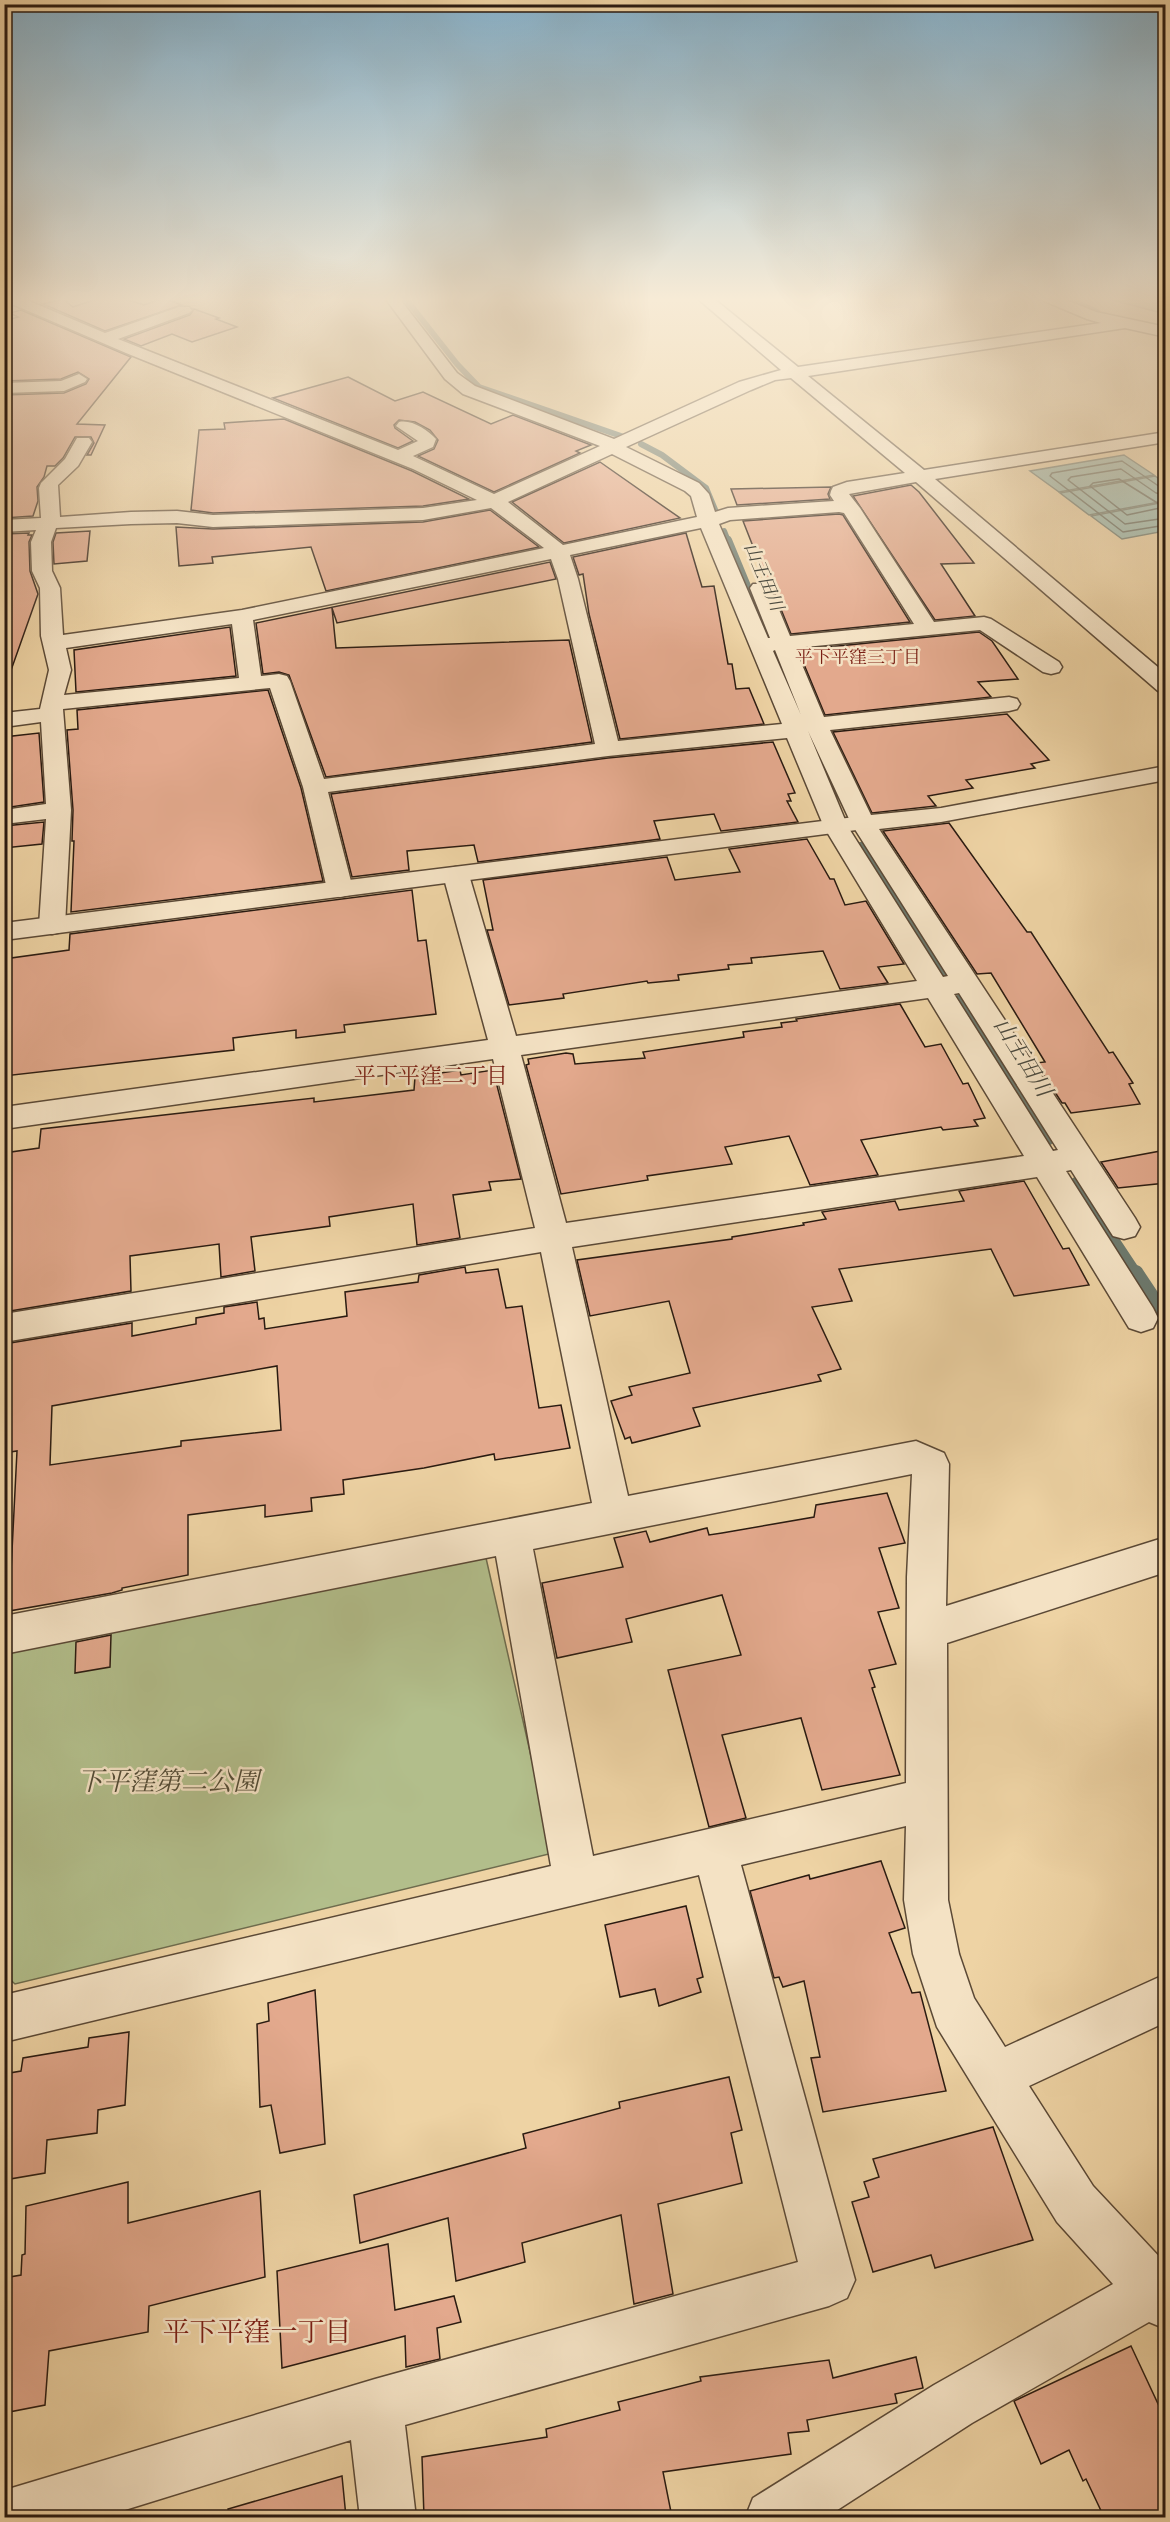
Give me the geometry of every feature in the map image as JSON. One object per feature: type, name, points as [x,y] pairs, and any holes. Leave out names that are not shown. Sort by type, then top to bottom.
[{"type":"street","points":[[297,416],[399,457],[494,501],[543,536],[558,550],[568,579],[608,750]]},
{"type":"street","points":[[537,416],[604,440],[612,447],[692,487],[718,518],[805,727],[836,827],[1141,1318]]},
{"type":"street","points":[[4,526],[131,518],[177,517],[213,521],[423,514],[472,507],[494,501],[680,416]]},
{"type":"street","points":[[846,416],[1166,686]]},
{"type":"street","points":[[399,457],[427,443],[427,439],[405,426]]},
{"type":"street","points":[[927,628],[851,508],[839,495],[840,491],[1166,437]]},
{"type":"street","points":[[52,926],[59,810],[51,708],[60,670],[54,643],[50,588],[45,582],[40,559],[41,542],[51,516],[48,488],[50,483],[72,462],[83,442]]},
{"type":"street","points":[[54,643],[242,616],[718,518],[839,506],[851,508]]},
{"type":"street","points":[[242,616],[251,684]]},
{"type":"street","points":[[772,644],[984,623],[1051,667]]},
{"type":"street","points":[[4,720],[51,708],[279,681],[315,788],[340,889]]},
{"type":"street","points":[[315,788],[608,750],[1008,704]]},
{"type":"street","points":[[805,727],[863,823],[1124,1227]]},
{"type":"street","points":[[4,932],[940,815],[1166,773]]},
{"type":"street","points":[[4,817],[59,810]]},
{"type":"street","points":[[456,875],[505,1048],[554,1237],[614,1517]]},
{"type":"street","points":[[4,1118],[937,989],[966,983]]},
{"type":"street","points":[[4,1328],[554,1237],[1046,1164],[1078,1157]]},
{"type":"street","points":[[4,1635],[512,1538],[916,1457],[931,1464],[926,1577],[928,1799],[926,1900],[936,1954],[954,2010],[1075,2204],[1160,2297],[954,2404],[773,2517]]},
{"type":"street","points":[[512,1538],[576,1883]]},
{"type":"street","points":[[927,1631],[1166,1554]]},
{"type":"street","points":[[4,2019],[928,1799]]},
{"type":"street","points":[[5,2517],[375,2406],[829,2280],[715,1850]]},
{"type":"street","points":[[994,2077],[1166,1997]]},
{"type":"street","points":[[375,2406],[388,2517]]},
{"type":"green space","name":"下平窪第二公園","points":[[486,1558],[553,1853],[15,1984],[4,1974],[4,1653]]},
{"type":"water","points":[[1124,455],[1154,475],[1059,492],[1030,471]]},
{"type":"water","points":[[1155,476],[1165,483],[1165,501],[1089,515],[1060,493]]},
{"type":"water","points":[[1165,502],[1165,531],[1122,539],[1091,516]]},
{"type":"building","points":[[4,416],[84,416],[77,424],[105,425],[91,455],[87,455],[94,443],[91,437],[75,437],[63,458],[55,466],[47,466],[44,477],[37,487],[38,501],[33,516],[4,518]]},
{"type":"building","points":[[317,416],[473,416],[491,424],[515,416],[591,445],[576,451],[580,453],[494,492],[418,456],[434,449],[438,440],[430,430],[415,422],[399,420],[394,425],[413,441],[398,448]]},
{"type":"building","points":[[284,419],[412,471],[469,499],[423,506],[213,513],[191,510],[199,430],[225,429],[224,423]]},
{"type":"building","points":[[600,462],[680,518],[564,543],[512,502]]},
{"type":"building","points":[[911,485],[919,492],[974,563],[941,564],[975,616],[935,620],[853,496]]},
{"type":"building","points":[[831,487],[828,494],[830,499],[737,505],[731,489]]},
{"type":"building","points":[[490,510],[539,547],[326,591],[311,547],[212,557],[213,563],[179,566],[176,527],[213,529],[423,522]]},
{"type":"building","points":[[843,515],[910,622],[791,634],[743,521]]},
{"type":"building","points":[[90,531],[87,561],[54,564],[53,542],[56,533]]},
{"type":"building","points":[[29,533],[28,535],[32,535],[29,542],[30,571],[38,594],[9,676],[4,675],[4,534]]},
{"type":"building","points":[[686,533],[702,587],[714,586],[728,664],[732,664],[736,689],[749,688],[764,724],[620,739],[589,614],[583,574],[579,575],[573,557]]},
{"type":"building","points":[[550,562],[556,579],[337,623],[332,608],[336,648],[569,640],[592,742],[326,777],[289,675],[279,672],[263,674],[256,623]]},
{"type":"building","points":[[230,627],[236,676],[76,692],[74,650]]},
{"type":"building","points":[[979,632],[992,641],[1018,679],[978,682],[991,697],[825,715],[798,650]]},
{"type":"building","points":[[268,690],[301,788],[323,881],[71,912],[74,841],[72,841],[73,810],[67,730],[78,729],[77,710]]},
{"type":"building","points":[[1007,714],[1049,760],[1031,764],[1035,768],[966,780],[973,788],[928,796],[936,806],[872,813],[833,732]]},
{"type":"building","points":[[39,733],[44,802],[4,808],[4,737]]},
{"type":"building","points":[[773,742],[795,793],[788,794],[791,801],[787,801],[798,822],[721,831],[714,814],[654,821],[660,839],[478,862],[474,845],[407,851],[409,870],[352,877],[331,794],[608,758]]},
{"type":"building","points":[[44,822],[42,844],[4,848],[4,826]]},
{"type":"building","points":[[949,823],[1027,932],[1031,932],[1109,1053],[1113,1052],[1133,1083],[1129,1084],[1140,1104],[1071,1113],[1036,1063],[1045,1062],[991,973],[977,974],[883,831]]},
{"type":"building","points":[[807,839],[830,879],[834,879],[845,905],[866,901],[904,964],[878,967],[888,983],[840,989],[823,951],[751,958],[752,963],[728,965],[729,969],[678,975],[679,980],[648,983],[647,981],[563,994],[564,998],[509,1005],[487,930],[493,930],[483,880],[667,857],[675,880],[740,872],[729,849]]},
{"type":"building","points":[[412,890],[418,941],[426,940],[436,1014],[344,1025],[345,1032],[296,1038],[296,1030],[233,1038],[234,1050],[4,1076],[4,959],[69,950],[70,934]]},
{"type":"building","points":[[900,1004],[925,1047],[941,1044],[963,1084],[968,1083],[985,1118],[974,1120],[978,1126],[943,1130],[941,1127],[861,1140],[878,1175],[810,1185],[789,1136],[725,1147],[732,1164],[647,1176],[648,1180],[561,1194],[526,1065],[529,1064],[528,1059],[566,1053],[573,1054],[575,1064],[645,1058],[643,1052],[744,1037],[743,1032],[782,1027],[781,1023],[797,1021],[796,1019]]},
{"type":"building","points":[[460,1070],[461,1075],[493,1070],[521,1179],[489,1182],[491,1190],[453,1195],[460,1238],[417,1245],[413,1204],[329,1217],[330,1226],[251,1237],[255,1271],[221,1277],[219,1244],[130,1256],[131,1291],[4,1312],[4,1153],[39,1148],[41,1129],[314,1098],[314,1102],[414,1090],[415,1077]]},
{"type":"building","points":[[1166,1150],[1166,1183],[1118,1188],[1101,1162]]},
{"type":"building","points":[[1024,1181],[1063,1249],[1069,1248],[1089,1285],[1014,1296],[991,1249],[839,1269],[852,1301],[812,1307],[841,1369],[818,1375],[821,1381],[693,1408],[700,1426],[632,1443],[630,1437],[625,1439],[611,1401],[632,1395],[629,1387],[690,1373],[669,1301],[590,1316],[577,1260],[732,1239],[732,1237],[804,1225],[803,1223],[826,1219],[822,1212],[895,1201],[899,1210],[964,1201],[959,1191]]},
{"type":"building","points":[[465,1267],[466,1273],[498,1269],[506,1308],[522,1306],[539,1408],[561,1405],[570,1448],[495,1460],[494,1454],[424,1468],[343,1480],[344,1494],[311,1498],[312,1511],[265,1517],[265,1505],[188,1515],[188,1575],[122,1588],[112,1593],[9,1611],[17,1451],[4,1453],[4,1344],[132,1323],[132,1336],[196,1324],[196,1318],[224,1313],[224,1307],[257,1302],[259,1319],[264,1318],[265,1329],[347,1316],[345,1292],[418,1282],[419,1275]],"holes":[[[277,1366],[281,1430],[181,1441],[181,1446],[50,1465],[52,1406]]]},
{"type":"building","points":[[887,1493],[905,1543],[879,1548],[899,1608],[878,1612],[896,1664],[869,1670],[875,1687],[872,1688],[900,1775],[822,1790],[801,1718],[722,1735],[746,1818],[709,1827],[668,1670],[741,1655],[722,1595],[626,1619],[632,1642],[557,1658],[542,1583],[623,1567],[614,1538],[646,1531],[650,1542],[707,1528],[709,1535],[722,1533],[814,1517],[816,1505]]},
{"type":"building","points":[[111,1635],[110,1667],[75,1673],[76,1642]]},
{"type":"building","points":[[881,1861],[905,1928],[889,1933],[912,1993],[920,1992],[946,2091],[823,2112],[811,2058],[820,2057],[804,1981],[783,1987],[779,1977],[774,1978],[750,1891],[809,1875],[810,1879]]},
{"type":"building","points":[[686,1906],[703,1977],[697,1979],[701,1992],[659,2006],[655,1989],[620,1997],[605,1925]]},
{"type":"building","points":[[315,1990],[325,2144],[280,2153],[271,2105],[260,2107],[257,2024],[269,2021],[268,2003]]},
{"type":"building","points":[[129,2032],[125,2105],[98,2110],[97,2133],[47,2140],[45,2173],[4,2180],[4,2074],[21,2071],[23,2058],[88,2047],[89,2038]]},
{"type":"building","points":[[729,2077],[742,2130],[731,2133],[742,2183],[658,2204],[673,2294],[634,2304],[621,2215],[522,2243],[525,2262],[456,2281],[448,2218],[360,2243],[354,2195],[526,2148],[523,2134],[620,2108],[619,2102]]},
{"type":"building","points":[[993,2127],[1033,2240],[935,2268],[931,2255],[873,2272],[852,2202],[869,2197],[864,2182],[879,2177],[873,2159]]},
{"type":"building","points":[[128,2182],[128,2223],[260,2191],[265,2277],[149,2306],[148,2332],[49,2351],[45,2405],[4,2413],[4,2278],[21,2275],[22,2255],[25,2254],[26,2206]]},
{"type":"building","points":[[388,2244],[395,2310],[454,2296],[461,2322],[437,2328],[440,2359],[406,2367],[405,2336],[282,2368],[277,2271]]},
{"type":"building","points":[[1131,2346],[1166,2421],[1166,2517],[1104,2517],[1086,2479],[1083,2481],[1069,2450],[1041,2464],[1014,2401]]},
{"type":"building","points":[[916,2357],[923,2388],[895,2394],[897,2403],[807,2420],[809,2431],[788,2433],[791,2454],[663,2472],[672,2517],[424,2517],[422,2457],[547,2437],[546,2429],[620,2410],[618,2402],[701,2381],[700,2377],[829,2360],[833,2378]]},
{"type":"building","points":[[342,2476],[346,2517],[230,2517],[228,2509]]},
{"type":"waterway","name":"山王田川","points":[[562,416],[621,436]]},
{"type":"waterway","name":"山王田川","points":[[641,444],[662,455],[706,488],[716,512]]},
{"type":"waterway","name":"山王田川","points":[[724,531],[728,541]]},
{"type":"waterway","name":"山王田川","points":[[728,540],[768,637]]},
{"type":"waterway","name":"山王田川","points":[[776,657],[798,708]]},
{"type":"waterway","name":"山王田川","points":[[861,846],[869,859]]},
{"type":"waterway","name":"山王田川","points":[[868,858],[944,974]]},
{"type":"waterway","name":"山王田川","points":[[960,999],[1049,1140]]},
{"type":"waterway","name":"山王田川","points":[[1076,1182],[1137,1274]]},
{"type":"waterway","name":"山王田川","points":[[1136,1272],[1166,1317]]},
{"type":"district","name":"平下平窪三丁目","points":[[858,658]]},
{"type":"district","name":"平下平窪二丁目","points":[[431,1077]]},
{"type":"district","name":"平下平窪一丁目","points":[[257,2333]]}]
